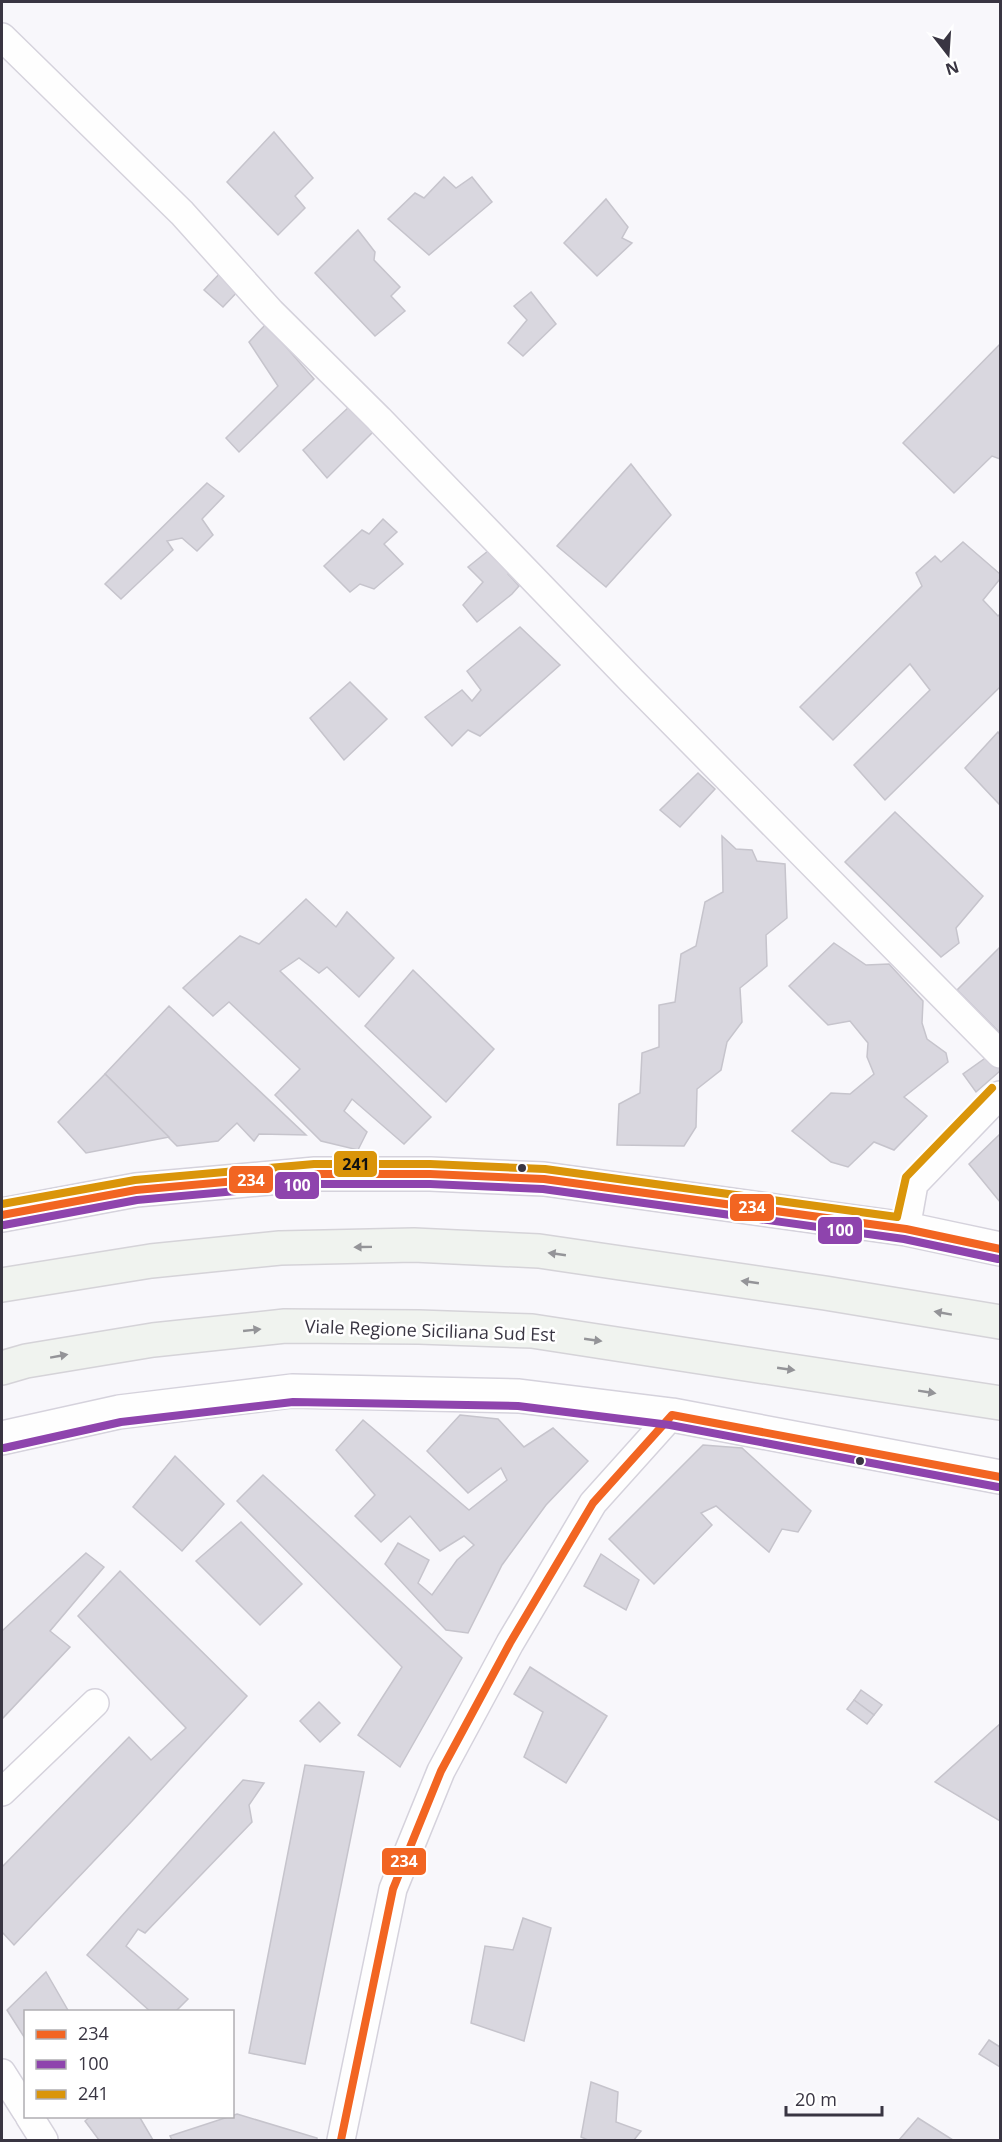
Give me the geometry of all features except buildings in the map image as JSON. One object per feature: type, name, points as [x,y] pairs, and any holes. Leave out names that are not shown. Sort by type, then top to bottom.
[{"type":"main road","points":[[2,1286],[151,1261],[280,1248],[414,1245],[539,1251],[825,1293],[1000,1322]]},
{"type":"main road","name":"Viale Regione Siciliana Sud Est","points":[[2,1368],[26,1361],[153,1340],[274,1327],[419,1327],[532,1331],[1000,1403]]},
{"type":"street","points":[[2,37],[182,213],[271,312],[395,435],[616,665],[1000,1054]]},
{"type":"street","points":[[906,1229],[914,1184],[1000,1095]]},
{"type":"street","points":[[2,1215],[148,1189],[315,1174],[430,1174],[544,1179],[906,1229],[1000,1249]]},
{"type":"street","points":[[2,1438],[119,1412],[292,1391],[519,1396],[672,1415],[1000,1478]]},
{"type":"street","points":[[341,2140],[393,1889],[441,1771],[510,1643],[593,1503],[672,1415]]},
{"type":"street","points":[[2,1792],[95,1703]]},
{"type":"street","points":[[2,2073],[24,2108]]},
{"type":"street","points":[[30,2118],[44,2140]]},
{"type":"transit line","name":"241","points":[[2,1204],[135,1180],[314,1164],[430,1164],[545,1169],[897,1217],[906,1177],[992,1088]]},
{"type":"transit line","name":"234","points":[[2,1215],[136,1190],[315,1174],[430,1174],[544,1179],[906,1229],[1000,1249]]},
{"type":"transit line","name":"100","points":[[4,1225],[137,1200],[315,1184],[430,1184],[543,1189],[904,1239],[998,1259]]},
{"type":"transit line","name":"100","points":[[4,1448],[121,1422],[293,1402],[518,1406],[670,1425],[998,1487]]},
{"type":"transit line","name":"234","points":[[341,2140],[393,1889],[441,1771],[510,1643],[593,1503],[672,1415],[1000,1477]]}]
